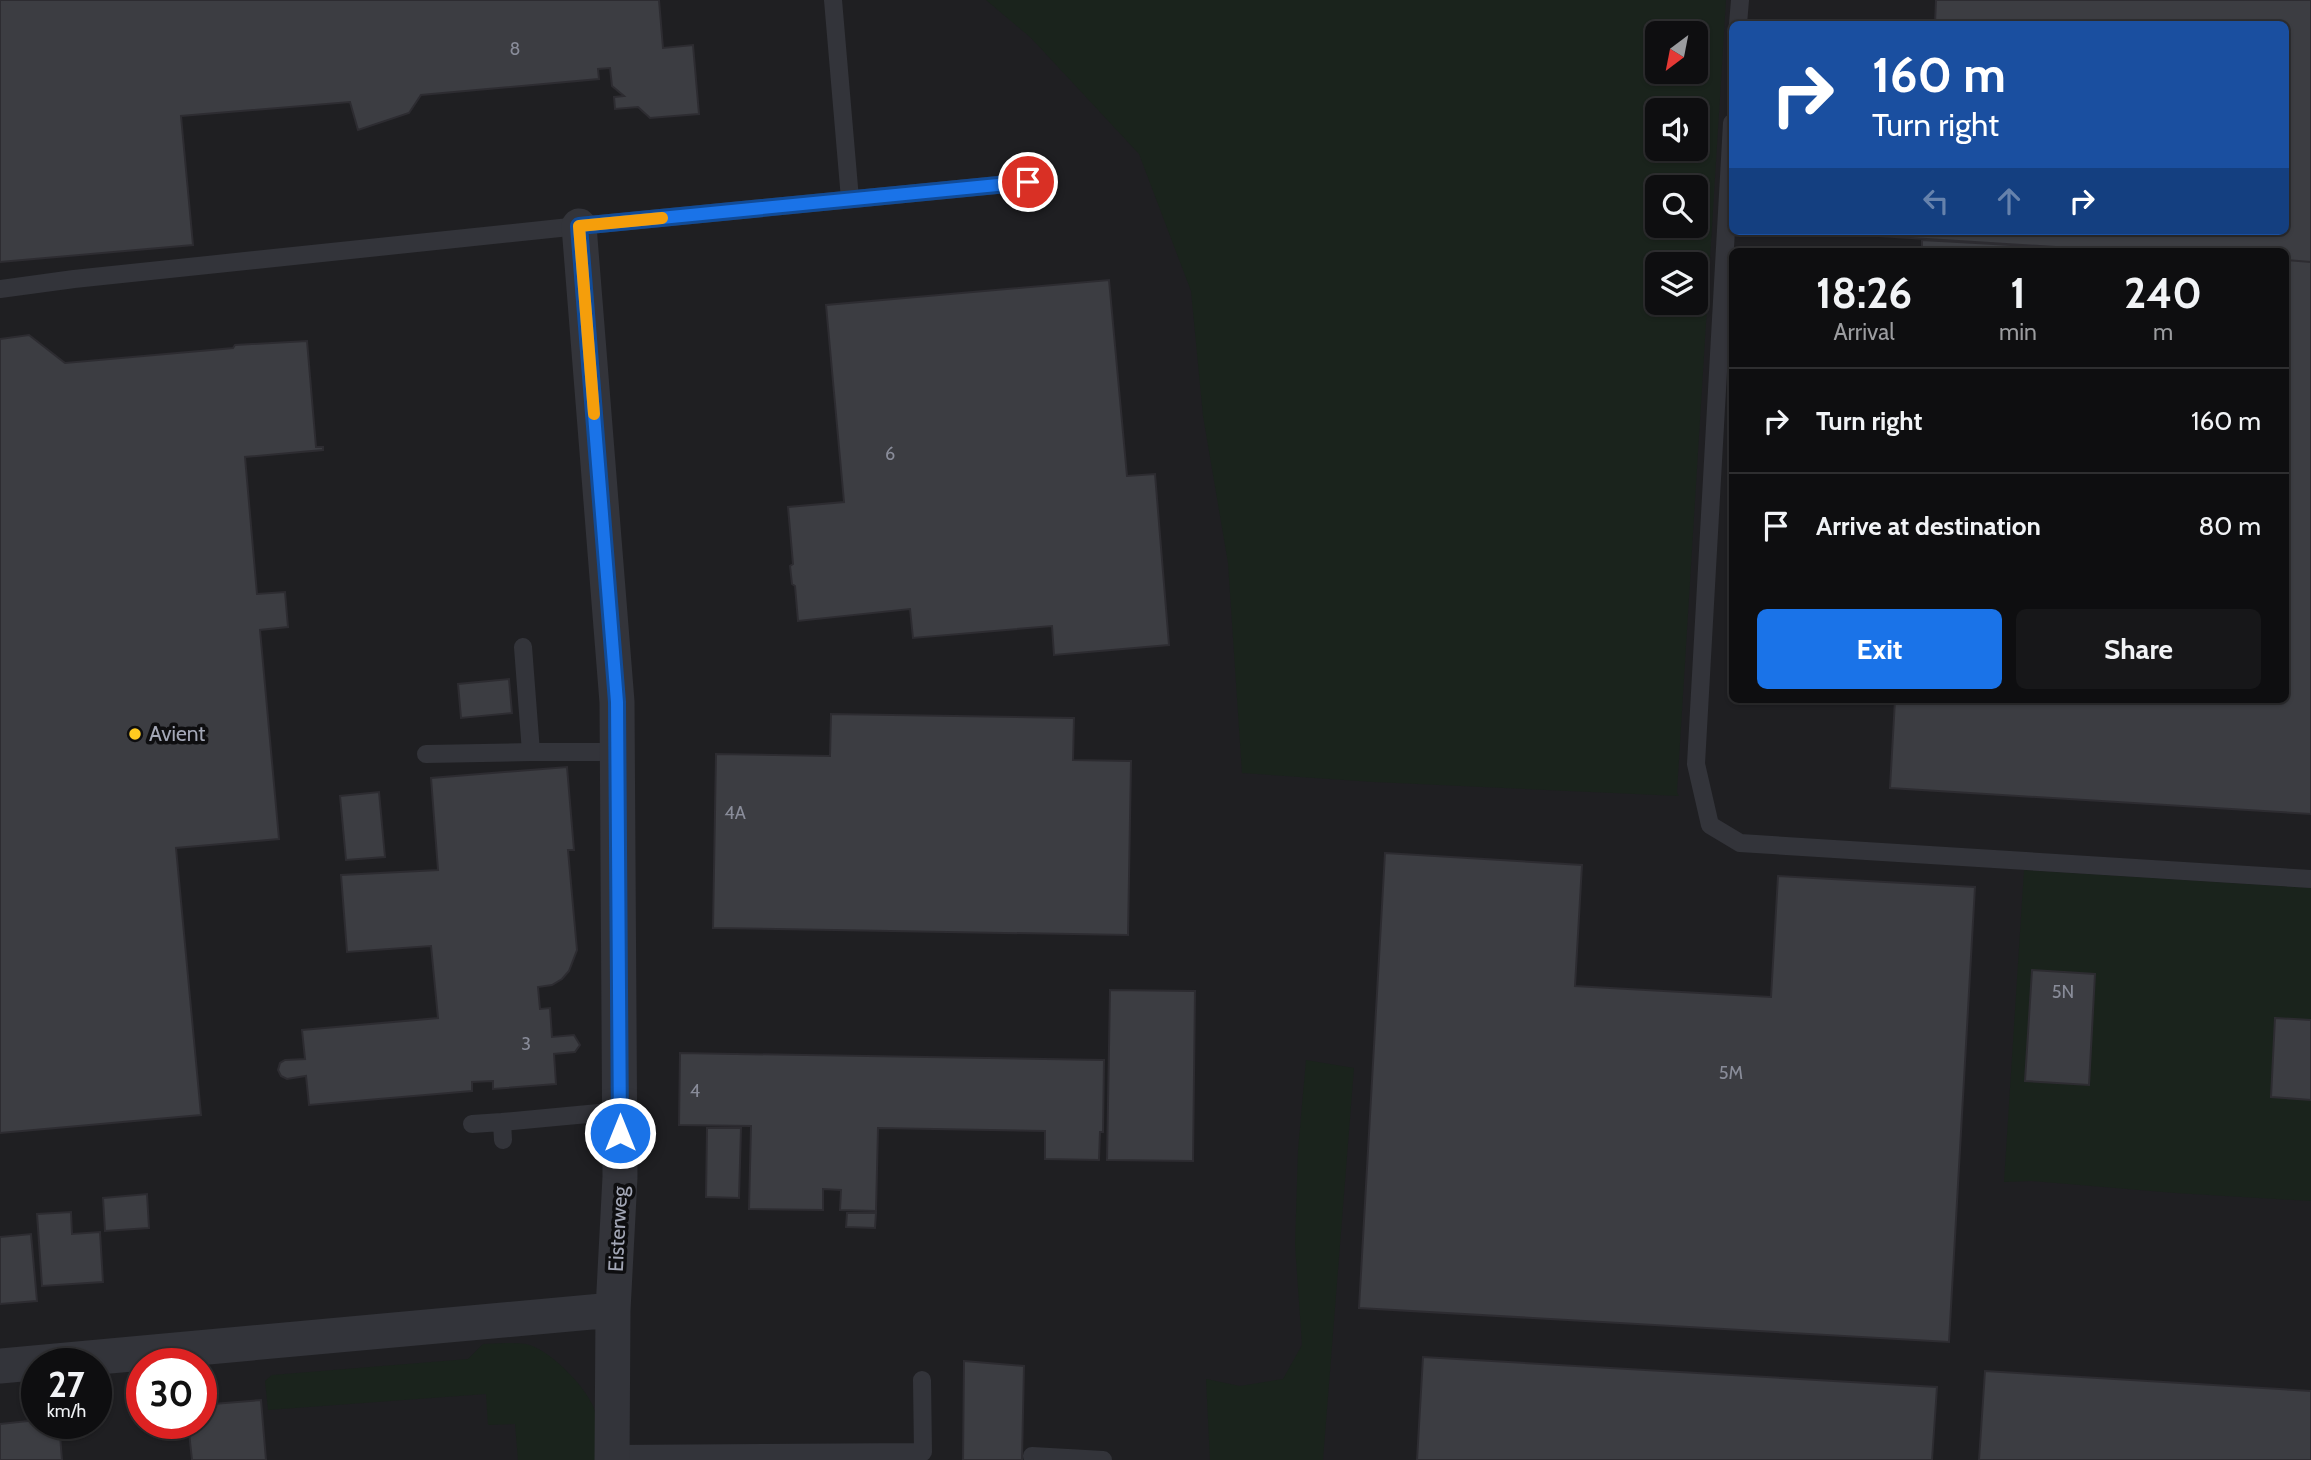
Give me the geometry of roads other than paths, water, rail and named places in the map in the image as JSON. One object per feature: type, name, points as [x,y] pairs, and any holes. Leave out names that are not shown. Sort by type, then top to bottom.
[{"type":"street","name":"Eisterweg","points":[[579,226],[617,702],[620,1177],[613,1310],[612,1457]]},
{"type":"street","points":[[0,1366],[613,1310]]},
{"type":"lane","points":[[833,0],[850,199]]},
{"type":"lane","points":[[1738,21],[1740,0]]},
{"type":"lane","points":[[1729,176],[1696,764],[1710,825],[1740,844],[2311,879]]},
{"type":"lane","points":[[0,289],[579,226],[1028,182]]},
{"type":"lane","points":[[523,647],[531,752]]},
{"type":"lane","points":[[426,754],[617,752]]},
{"type":"lane","points":[[472,1124],[503,1131],[620,1111]]},
{"type":"lane","points":[[612,1457],[923,1452],[922,1380]]},
{"type":"lane","points":[[1032,1456],[1103,1460]]},
{"type":"place","name":"Avient","points":[[135,734]]}]
